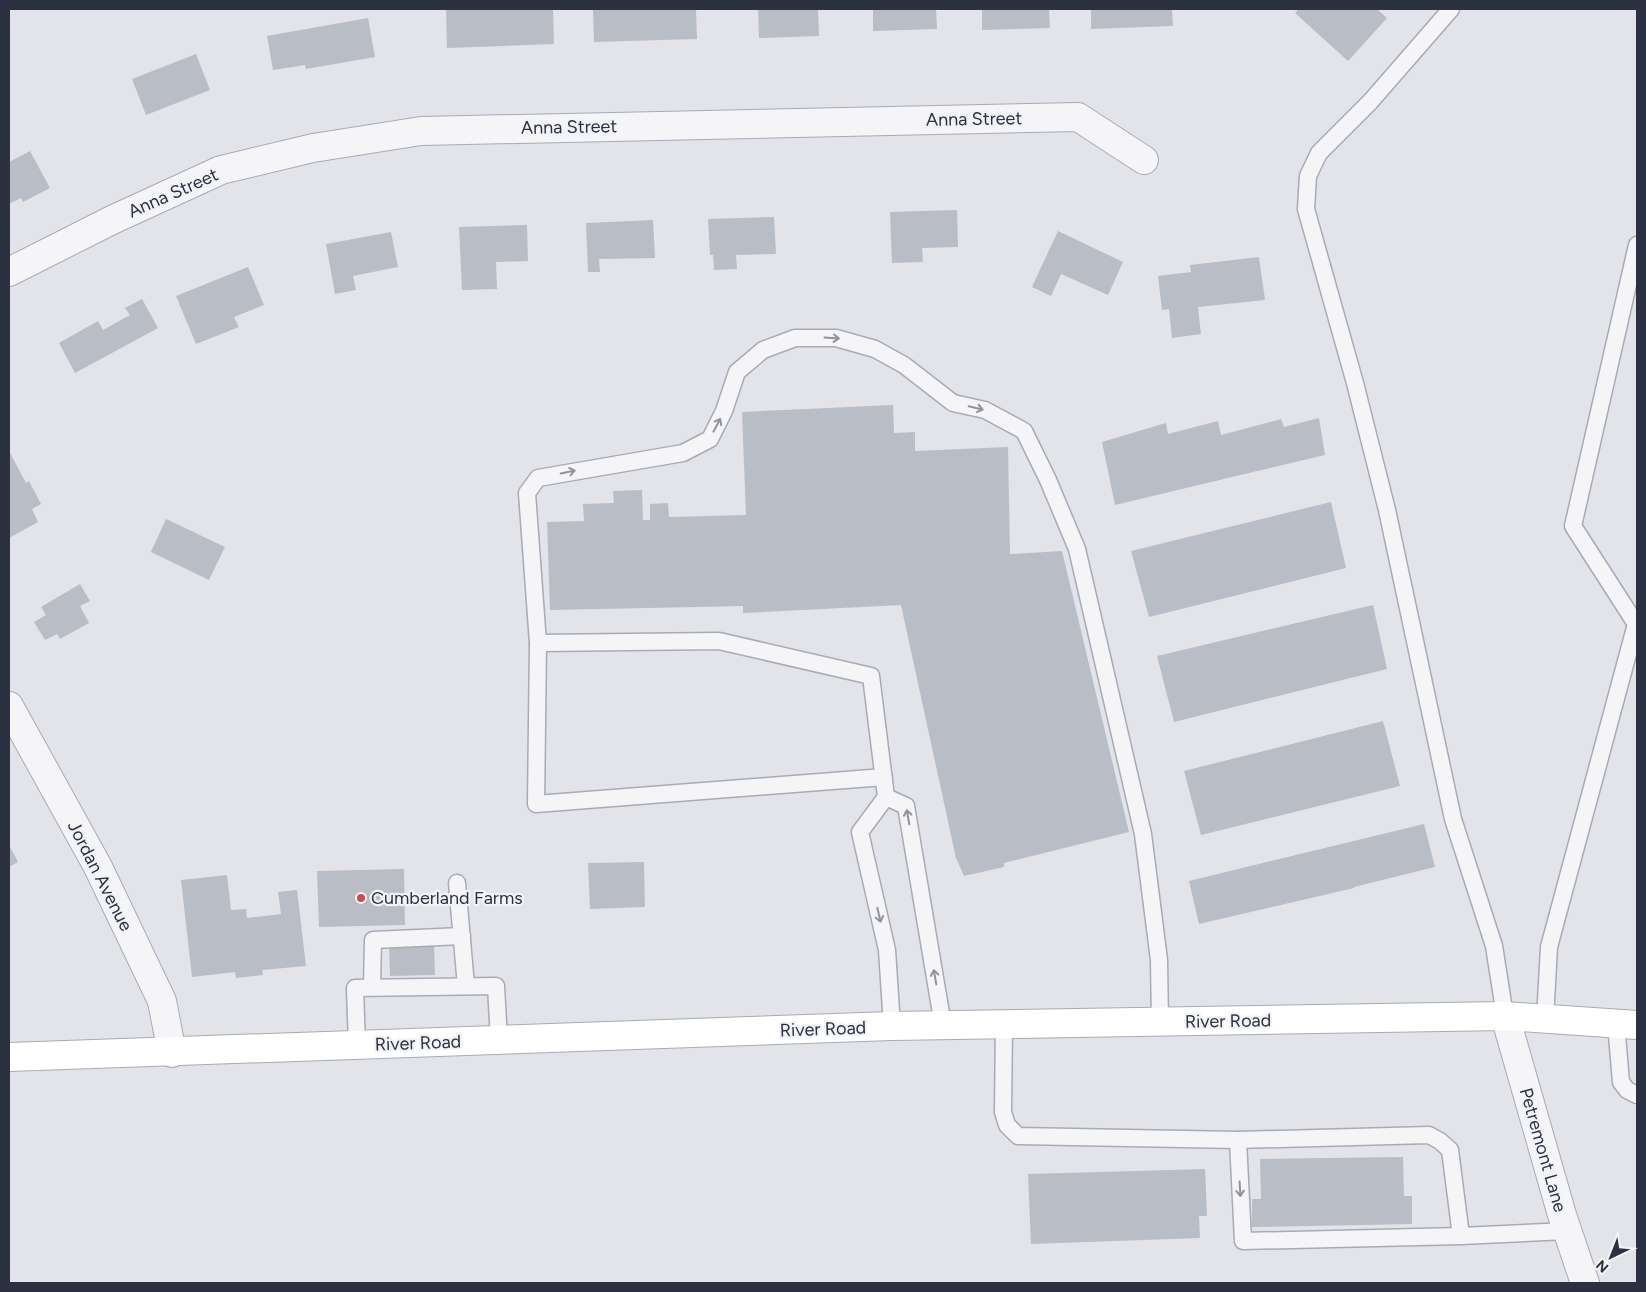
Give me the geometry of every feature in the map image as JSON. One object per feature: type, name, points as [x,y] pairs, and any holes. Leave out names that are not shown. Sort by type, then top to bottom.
[{"type":"main road","name":"River Road","points":[[9,1057],[892,1026],[1504,1016],[1627,1024]]},
{"type":"street","name":"Anna Street","points":[[9,272],[112,220],[221,170],[313,148],[421,132],[1078,117],[1144,160]]},
{"type":"street","name":"Jordan Avenue","points":[[9,706],[98,867],[162,1001],[172,1052]]},
{"type":"street","name":"Petremont Lane","points":[[1504,1016],[1567,1231],[1585,1283]]},
{"type":"lane","points":[[1450,9],[1370,102],[1319,153],[1308,176],[1306,209],[1355,383],[1387,510],[1453,819],[1494,946],[1504,1016]]},
{"type":"lane","points":[[1545,1019],[1549,946],[1636,624],[1573,526],[1637,245]]},
{"type":"lane","points":[[884,778],[536,804],[538,643],[527,493],[538,478],[683,453],[710,438],[724,412],[737,372],[762,350],[795,338],[836,338],[875,349],[904,365],[952,403],[986,410],[1024,431],[1048,480],[1077,549],[1135,796],[1143,834],[1159,960],[1160,1022]]},
{"type":"lane","points":[[538,643],[719,641],[872,676],[886,797],[860,832],[887,950],[892,1026]]},
{"type":"lane","points":[[886,797],[906,806],[943,1026]]},
{"type":"lane","points":[[457,883],[466,986]]},
{"type":"lane","points":[[372,987],[373,940],[462,936]]},
{"type":"lane","points":[[357,1046],[355,988],[372,987],[496,986],[499,1040]]},
{"type":"lane","points":[[1004,1024],[1004,1112],[1007,1125],[1018,1136],[1238,1140],[1429,1135],[1450,1150],[1461,1236]]},
{"type":"lane","points":[[1627,1024],[1620,1082],[1627,1090],[1637,1095]]},
{"type":"lane","points":[[1238,1140],[1243,1241],[1461,1236],[1567,1231]]},
{"type":"building","points":[[446,9],[553,9],[554,44],[447,48]]},
{"type":"building","points":[[593,9],[696,9],[697,39],[594,42]]},
{"type":"building","points":[[758,9],[818,9],[819,36],[759,38]]},
{"type":"building","points":[[873,9],[936,9],[937,29],[873,31]]},
{"type":"building","points":[[982,9],[1049,9],[1050,28],[982,30]]},
{"type":"building","points":[[1091,9],[1172,9],[1173,26],[1091,29]]},
{"type":"building","points":[[1299,9],[1377,9],[1387,18],[1348,61],[1295,13]]},
{"type":"building","points":[[368,18],[375,57],[306,69],[305,65],[273,70],[267,36]]},
{"type":"building","points":[[196,54],[210,90],[146,115],[132,79]]},
{"type":"building","points":[[30,151],[50,188],[23,202],[21,198],[9,204],[9,162]]},
{"type":"building","points":[[957,210],[958,247],[922,248],[923,262],[892,263],[890,212]]},
{"type":"building","points":[[774,217],[776,254],[736,255],[737,269],[714,270],[713,255],[710,255],[708,219]]},
{"type":"building","points":[[653,220],[655,258],[599,259],[600,272],[588,272],[586,223]]},
{"type":"building","points":[[527,225],[528,261],[496,262],[497,289],[462,290],[459,227]]},
{"type":"building","points":[[1058,231],[1123,262],[1108,295],[1061,274],[1051,296],[1032,287]]},
{"type":"building","points":[[391,232],[398,267],[353,276],[356,290],[335,294],[326,244]]},
{"type":"building","points":[[1259,257],[1265,300],[1198,307],[1201,334],[1172,338],[1169,309],[1162,310],[1158,276],[1191,272],[1190,265]]},
{"type":"building","points":[[248,267],[264,305],[234,317],[239,327],[196,344],[176,296]]},
{"type":"building","points":[[142,299],[158,328],[75,373],[59,343],[98,321],[103,330],[130,315],[125,308]]},
{"type":"building","points":[[893,405],[894,433],[915,432],[915,451],[1008,447],[1010,554],[1062,551],[1129,832],[1004,863],[1004,867],[964,876],[956,858],[901,605],[743,613],[743,606],[550,610],[547,522],[584,521],[583,504],[614,503],[613,491],[642,490],[643,520],[650,520],[650,504],[668,503],[669,517],[746,515],[742,412]]},
{"type":"building","points":[[1319,418],[1325,455],[1115,505],[1102,442],[1166,423],[1168,434],[1218,421],[1221,435],[1281,419],[1284,427]]},
{"type":"building","points":[[9,451],[26,483],[29,481],[41,504],[32,509],[38,522],[9,538]]},
{"type":"building","points":[[1331,502],[1346,568],[1149,617],[1131,551]]},
{"type":"building","points":[[166,519],[225,547],[209,580],[151,552]]},
{"type":"building","points":[[80,584],[90,601],[80,606],[89,623],[60,639],[57,634],[45,640],[34,622],[46,615],[41,607]]},
{"type":"building","points":[[1373,605],[1387,669],[1174,722],[1157,656]]},
{"type":"building","points":[[1383,721],[1400,786],[1201,835],[1184,771]]},
{"type":"building","points":[[1424,824],[1435,867],[1199,924],[1189,881]]},
{"type":"building","points":[[9,845],[18,862],[9,867]]},
{"type":"building","points":[[644,862],[645,907],[590,909],[588,863]]},
{"type":"building","name":"Cumberland Farms","points":[[404,869],[405,925],[319,927],[317,871]]},
{"type":"building","points":[[227,875],[231,910],[246,909],[247,918],[281,914],[278,892],[297,890],[306,966],[262,970],[263,975],[236,978],[235,972],[192,977],[181,880]]},
{"type":"building","name":"Cumberland Farms","points":[[389,944],[434,944],[435,975],[390,976]]},
{"type":"building","points":[[1403,1157],[1404,1196],[1412,1196],[1412,1224],[1252,1227],[1252,1199],[1261,1199],[1260,1159]]},
{"type":"building","points":[[1205,1169],[1207,1216],[1199,1216],[1200,1238],[1031,1244],[1028,1174]]},
{"type":"place","name":"Cumberland Farms","points":[[361,898]]}]
